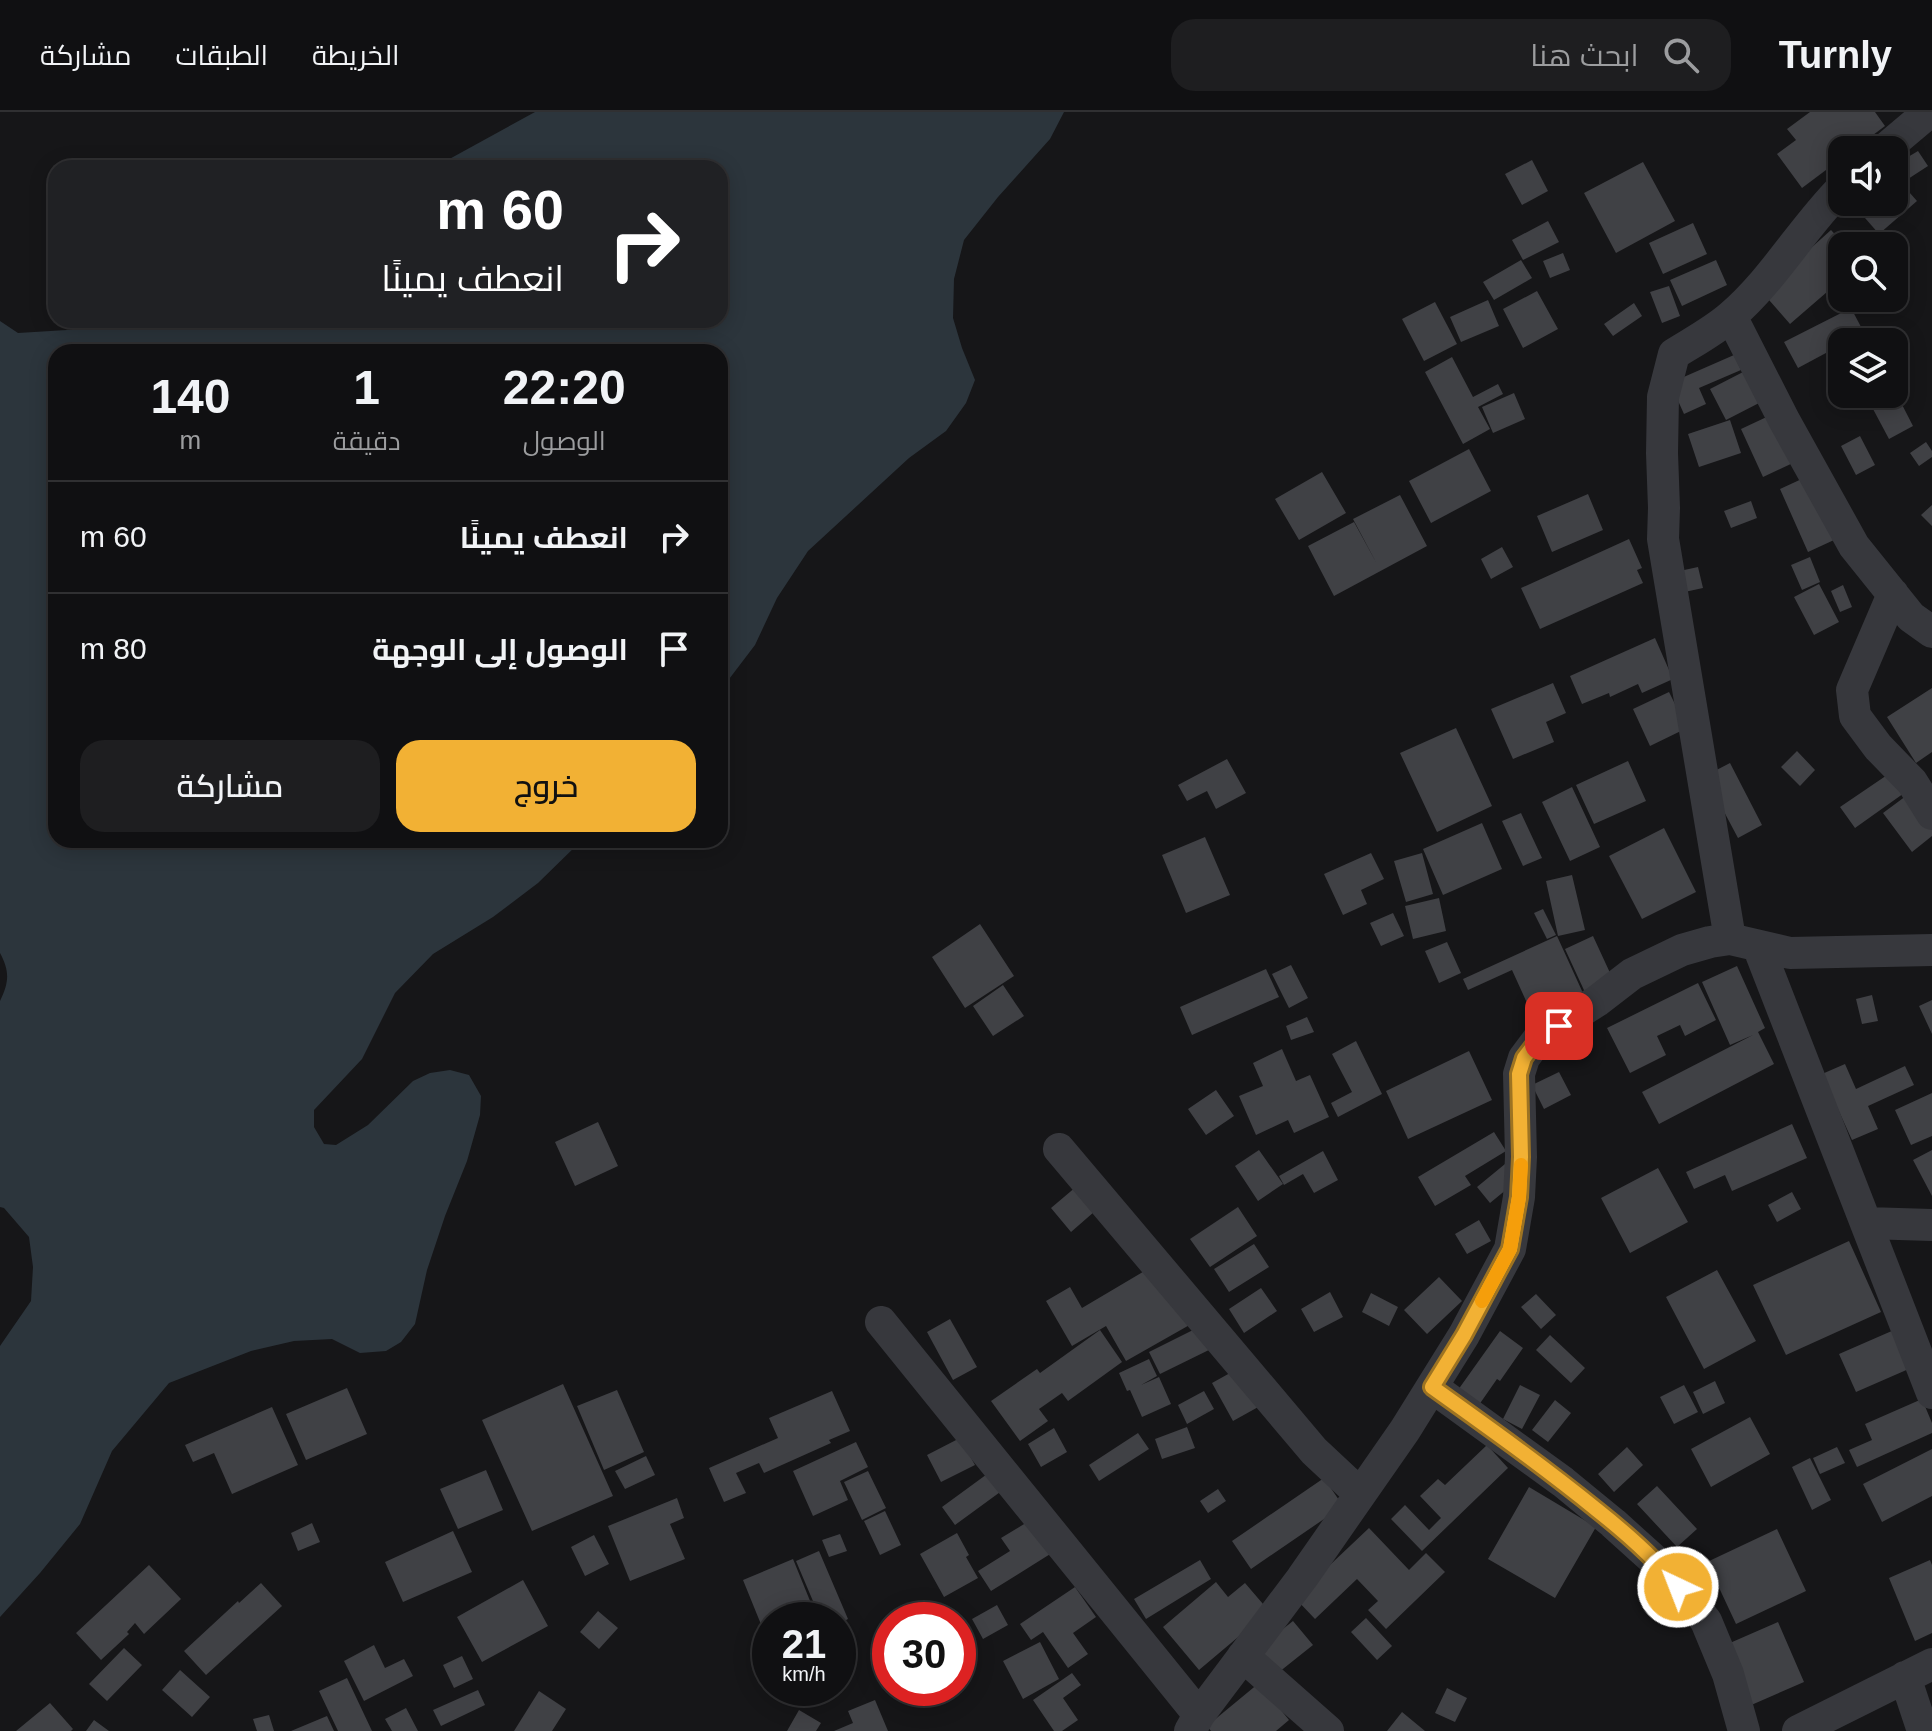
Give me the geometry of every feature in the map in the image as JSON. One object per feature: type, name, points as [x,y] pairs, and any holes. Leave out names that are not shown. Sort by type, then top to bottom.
[{"type":"street","points":[[1901,136],[1929,112]]},
{"type":"street","points":[[1828,203],[1770,275],[1731,316],[1674,354],[1663,397],[1663,539],[1744,942],[1866,1223],[1932,1393]]},
{"type":"street","points":[[1731,316],[1854,546],[1911,617],[1932,632]]},
{"type":"street","points":[[1893,594],[1852,690],[1855,716],[1878,747],[1912,782],[1932,814]]},
{"type":"street","points":[[881,1322],[1194,1723],[1302,1578],[1405,1430],[1464,1335],[1510,1249],[1519,1197],[1519,1074],[1524,1058],[1539,1038],[1597,1001],[1632,974],[1682,950],[1710,942],[1744,942],[1790,953],[1932,950]]},
{"type":"street","points":[[1059,1149],[1314,1451],[1360,1494]]},
{"type":"street","points":[[1866,1223],[1932,1225]]},
{"type":"street","points":[[1432,1387],[1563,1482],[1664,1569],[1706,1621],[1728,1674],[1744,1731]]},
{"type":"street","points":[[1243,1656],[1328,1731]]},
{"type":"street","points":[[1798,1731],[1918,1670],[1923,1731]]},
{"type":"shaded area","points":[[535,112],[1064,112],[1050,139],[964,240],[954,279],[953,318],[975,380],[966,403],[946,431],[909,458],[808,551],[777,598],[755,645],[728,680],[728,344],[48,344],[48,848],[574,848],[538,883],[493,917],[433,954],[395,993],[362,1059],[314,1110],[314,1127],[324,1144],[336,1145],[368,1125],[413,1081],[430,1073],[450,1070],[469,1075],[481,1096],[480,1115],[467,1161],[427,1270],[415,1324],[401,1342],[386,1351],[360,1353],[332,1339],[294,1341],[251,1351],[169,1383],[112,1451],[80,1524],[0,1617],[0,1346],[31,1301],[33,1267],[29,1237],[0,1207],[0,1001],[7,977],[0,953],[0,321],[18,333],[89,328],[728,328],[728,160],[448,160]]},
{"type":"building","points":[[1810,112],[1875,112],[1885,126],[1872,136],[1828,136],[1828,168],[1802,188],[1777,154],[1796,140],[1787,129]]},
{"type":"building","points":[[1918,151],[1928,166],[1908,179],[1908,157]]},
{"type":"building","points":[[1532,160],[1548,191],[1522,205],[1505,174]]},
{"type":"building","points":[[1643,162],[1675,221],[1616,253],[1584,193]]},
{"type":"building","points":[[1908,191],[1917,201],[1908,209]]},
{"type":"building","points":[[1863,216],[1900,216],[1881,232],[1877,232]]},
{"type":"building","points":[[1548,221],[1559,242],[1523,260],[1512,240]]},
{"type":"building","points":[[1693,223],[1707,254],[1663,274],[1649,243]]},
{"type":"building","points":[[1828,233],[1828,291],[1790,324],[1762,292]]},
{"type":"building","points":[[1563,253],[1570,270],[1550,278],[1543,261]]},
{"type":"building","points":[[1521,260],[1532,278],[1494,300],[1483,282]]},
{"type":"building","points":[[1716,260],[1727,285],[1682,306],[1670,280]]},
{"type":"building","points":[[1669,286],[1680,316],[1662,323],[1650,292]]},
{"type":"building","points":[[1537,291],[1558,329],[1523,348],[1503,309]]},
{"type":"building","points":[[1488,300],[1499,326],[1461,342],[1450,317]]},
{"type":"building","points":[[1435,302],[1457,344],[1424,361],[1402,319]]},
{"type":"building","points":[[1634,303],[1642,316],[1613,336],[1604,324]]},
{"type":"building","points":[[1843,312],[1853,312],[1862,328],[1828,328],[1828,352],[1798,368],[1784,342]]},
{"type":"building","points":[[1734,355],[1741,370],[1699,388],[1706,404],[1684,414],[1670,383]]},
{"type":"building","points":[[1452,357],[1473,397],[1498,384],[1503,394],[1478,407],[1490,429],[1463,444],[1425,372]]},
{"type":"building","points":[[1745,371],[1761,402],[1726,420],[1710,389]]},
{"type":"building","points":[[1514,393],[1525,419],[1493,433],[1482,407]]},
{"type":"building","points":[[1872,408],[1904,408],[1913,426],[1889,439]]},
{"type":"building","points":[[1773,414],[1795,462],[1763,477],[1741,429]]},
{"type":"building","points":[[1730,420],[1741,453],[1699,467],[1688,434]]},
{"type":"building","points":[[1860,436],[1875,465],[1856,475],[1841,446]]},
{"type":"building","points":[[1926,442],[1932,457],[1919,466],[1910,453]]},
{"type":"building","points":[[1469,449],[1491,491],[1431,523],[1409,481]]},
{"type":"building","points":[[1322,472],[1346,513],[1299,540],[1275,499]]},
{"type":"building","points":[[1806,477],[1834,540],[1808,552],[1780,489]]},
{"type":"building","points":[[1588,494],[1603,530],[1552,552],[1537,516]]},
{"type":"building","points":[[1400,495],[1427,546],[1334,596],[1308,546],[1354,522],[1377,564],[1353,519]]},
{"type":"building","points":[[1751,501],[1757,518],[1731,528],[1724,511]]},
{"type":"building","points":[[1932,505],[1932,526],[1921,515]]},
{"type":"building","points":[[1629,539],[1642,568],[1637,570],[1643,583],[1540,629],[1521,588]]},
{"type":"building","points":[[1502,547],[1513,567],[1491,579],[1481,559]]},
{"type":"building","points":[[1810,557],[1820,582],[1802,590],[1791,565]]},
{"type":"building","points":[[1698,567],[1703,588],[1680,593],[1675,572]]},
{"type":"building","points":[[1819,584],[1839,622],[1814,635],[1794,597]]},
{"type":"building","points":[[1843,585],[1852,607],[1840,612],[1831,591]]},
{"type":"building","points":[[1655,638],[1673,679],[1642,693],[1638,684],[1610,697],[1609,693],[1582,704],[1570,676]]},
{"type":"building","points":[[1553,683],[1566,713],[1546,722],[1554,742],[1513,759],[1491,709]]},
{"type":"building","points":[[1932,688],[1932,752],[1916,763],[1887,717]]},
{"type":"building","points":[[1669,692],[1687,728],[1650,746],[1633,709]]},
{"type":"building","points":[[1456,728],[1492,806],[1437,832],[1400,753]]},
{"type":"building","points":[[1797,751],[1815,770],[1800,786],[1781,767]]},
{"type":"building","points":[[1227,759],[1246,793],[1216,809],[1207,791],[1187,801],[1178,785]]},
{"type":"building","points":[[1628,761],[1646,801],[1594,824],[1576,785]]},
{"type":"building","points":[[1730,763],[1762,825],[1738,838],[1705,776]]},
{"type":"building","points":[[1893,771],[1907,791],[1855,828],[1840,807]]},
{"type":"building","points":[[1572,787],[1600,847],[1570,861],[1542,802]]},
{"type":"building","points":[[1910,793],[1932,822],[1932,836],[1912,852],[1883,813]]},
{"type":"building","points":[[1521,813],[1542,858],[1523,866],[1502,821]]},
{"type":"building","points":[[1482,823],[1502,869],[1443,895],[1423,849]]},
{"type":"building","points":[[1664,828],[1696,892],[1642,919],[1609,856]]},
{"type":"building","points":[[1205,837],[1230,895],[1186,913],[1162,855]]},
{"type":"building","points":[[1371,853],[1384,879],[1361,890],[1367,904],[1343,915],[1324,874]]},
{"type":"building","points":[[1422,853],[1433,894],[1406,902],[1394,861]]},
{"type":"building","points":[[1572,875],[1585,930],[1558,936],[1546,881]]},
{"type":"building","points":[[1439,898],[1446,931],[1413,939],[1405,906]]},
{"type":"building","points":[[1543,909],[1556,935],[1547,939],[1534,913]]},
{"type":"building","points":[[1393,913],[1404,936],[1381,946],[1370,923]]},
{"type":"building","points":[[980,924],[1014,976],[965,1008],[932,957]]},
{"type":"building","points":[[1557,936],[1587,1002],[1537,1025],[1512,970],[1468,990],[1463,979]]},
{"type":"building","points":[[1593,936],[1617,988],[1589,1001],[1565,949]]},
{"type":"building","points":[[1447,942],[1461,973],[1439,983],[1425,951]]},
{"type":"building","points":[[1291,965],[1308,998],[1289,1008],[1272,974]]},
{"type":"building","points":[[1737,966],[1765,1028],[1758,1032],[1774,1064],[1659,1124],[1642,1092],[1753,1035],[1730,1045],[1702,982]]},
{"type":"building","points":[[1266,969],[1279,997],[1192,1035],[1180,1007]]},
{"type":"building","points":[[1698,983],[1716,1020],[1685,1036],[1680,1025],[1657,1036],[1666,1055],[1630,1073],[1607,1028]]},
{"type":"building","points":[[1003,985],[1024,1016],[993,1036],[973,1006]]},
{"type":"building","points":[[1872,995],[1878,1021],[1862,1024],[1856,999]]},
{"type":"building","points":[[1932,1000],[1932,1034],[1919,1006]]},
{"type":"building","points":[[1307,1017],[1314,1032],[1291,1040],[1286,1026]]},
{"type":"building","points":[[1356,1041],[1382,1094],[1338,1117],[1331,1103],[1352,1092],[1332,1054]]},
{"type":"building","points":[[1282,1049],[1296,1081],[1310,1075],[1329,1117],[1294,1133],[1288,1120],[1256,1135],[1239,1096],[1263,1086],[1253,1063]]},
{"type":"building","points":[[1469,1051],[1492,1100],[1408,1139],[1386,1091]]},
{"type":"building","points":[[1845,1064],[1856,1089],[1905,1066],[1914,1085],[1868,1106],[1878,1129],[1852,1140],[1822,1074]]},
{"type":"building","points":[[1559,1072],[1571,1095],[1544,1109],[1532,1085]]},
{"type":"building","points":[[1216,1090],[1234,1116],[1206,1135],[1188,1109]]},
{"type":"building","points":[[1932,1093],[1932,1136],[1911,1145],[1895,1110]]},
{"type":"building","points":[[598,1122],[618,1166],[575,1186],[555,1142]]},
{"type":"building","points":[[1792,1124],[1807,1158],[1732,1191],[1725,1175],[1694,1189],[1686,1172]]},
{"type":"building","points":[[1494,1132],[1506,1151],[1465,1176],[1471,1185],[1435,1206],[1418,1177]]},
{"type":"building","points":[[1259,1150],[1283,1184],[1258,1201],[1235,1166]]},
{"type":"building","points":[[1932,1150],[1932,1196],[1913,1160]]},
{"type":"building","points":[[1323,1151],[1338,1180],[1314,1193],[1303,1174],[1284,1185],[1279,1176]]},
{"type":"building","points":[[1505,1164],[1518,1180],[1490,1203],[1477,1187]]},
{"type":"building","points":[[1658,1168],[1688,1222],[1630,1253],[1601,1198]]},
{"type":"building","points":[[1090,1175],[1110,1198],[1071,1232],[1051,1208]]},
{"type":"building","points":[[1792,1192],[1801,1209],[1777,1222],[1768,1205]]},
{"type":"building","points":[[1238,1207],[1257,1236],[1210,1267],[1190,1239]]},
{"type":"building","points":[[1479,1220],[1491,1241],[1467,1254],[1455,1234]]},
{"type":"building","points":[[1849,1241],[1881,1312],[1786,1355],[1753,1285]]},
{"type":"building","points":[[1254,1244],[1269,1267],[1229,1292],[1214,1269]]},
{"type":"building","points":[[1158,1263],[1193,1323],[1126,1361],[1106,1326],[1072,1346],[1046,1301],[1070,1287],[1082,1308]]},
{"type":"building","points":[[1717,1270],[1756,1341],[1704,1369],[1666,1297]]},
{"type":"building","points":[[1439,1277],[1462,1301],[1427,1334],[1404,1310]]},
{"type":"building","points":[[1261,1288],[1277,1311],[1244,1333],[1229,1309]]},
{"type":"building","points":[[1330,1292],[1343,1317],[1314,1332],[1301,1309]]},
{"type":"building","points":[[1371,1293],[1398,1307],[1389,1326],[1362,1312]]},
{"type":"building","points":[[1536,1294],[1556,1315],[1541,1329],[1521,1307]]},
{"type":"building","points":[[950,1319],[977,1367],[953,1380],[927,1332]]},
{"type":"building","points":[[1203,1325],[1215,1347],[1160,1374],[1149,1352]]},
{"type":"building","points":[[1100,1330],[1122,1362],[1068,1401],[1062,1393],[1039,1409],[1048,1421],[1020,1441],[991,1401],[1037,1369],[1040,1373]]},
{"type":"building","points":[[1894,1330],[1911,1368],[1856,1392],[1839,1354]]},
{"type":"building","points":[[1500,1331],[1523,1348],[1474,1412],[1453,1397]]},
{"type":"building","points":[[1550,1335],[1585,1368],[1571,1383],[1536,1350]]},
{"type":"building","points":[[1149,1359],[1157,1376],[1141,1385],[1159,1377],[1171,1404],[1142,1417],[1119,1373]]},
{"type":"building","points":[[1239,1368],[1260,1406],[1233,1421],[1212,1383]]},
{"type":"building","points":[[1715,1381],[1725,1403],[1703,1414],[1693,1392]]},
{"type":"building","points":[[563,1384],[613,1496],[532,1531],[482,1420]]},
{"type":"building","points":[[1520,1385],[1540,1395],[1522,1429],[1503,1419]]},
{"type":"building","points":[[1684,1385],[1698,1412],[1674,1424],[1660,1397]]},
{"type":"building","points":[[347,1388],[367,1434],[306,1460],[286,1414]]},
{"type":"building","points":[[617,1390],[644,1452],[604,1470],[577,1406]]},
{"type":"building","points":[[832,1391],[850,1431],[829,1440],[831,1443],[764,1473],[759,1463],[736,1473],[746,1493],[724,1502],[709,1468],[778,1438],[769,1418]]},
{"type":"building","points":[[1204,1391],[1214,1409],[1187,1424],[1178,1405]]},
{"type":"building","points":[[1922,1399],[1932,1423],[1932,1433],[1857,1467],[1849,1450],[1872,1440],[1865,1424]]},
{"type":"building","points":[[1555,1400],[1571,1413],[1548,1442],[1532,1430]]},
{"type":"building","points":[[272,1407],[298,1465],[232,1494],[214,1453],[193,1462],[185,1445]]},
{"type":"building","points":[[1750,1417],[1770,1454],[1711,1487],[1691,1449]]},
{"type":"building","points":[[1187,1427],[1195,1448],[1162,1459],[1155,1439]]},
{"type":"building","points":[[1054,1428],[1067,1452],[1041,1467],[1028,1444]]},
{"type":"building","points":[[1138,1433],[1149,1449],[1099,1481],[1089,1465]]},
{"type":"building","points":[[960,1438],[975,1465],[941,1482],[927,1455]]},
{"type":"building","points":[[856,1442],[868,1467],[840,1481],[848,1500],[813,1516],[793,1471]]},
{"type":"building","points":[[1487,1445],[1508,1468],[1422,1551],[1391,1519],[1405,1505],[1429,1530],[1441,1518],[1420,1496],[1438,1479],[1445,1485]]},
{"type":"building","points":[[1627,1447],[1643,1465],[1614,1492],[1598,1474]]},
{"type":"building","points":[[1837,1447],[1845,1463],[1820,1474],[1813,1458]]},
{"type":"building","points":[[1932,1449],[1932,1496],[1882,1522],[1863,1484]]},
{"type":"building","points":[[646,1456],[655,1475],[625,1489],[615,1471]]},
{"type":"building","points":[[1810,1458],[1831,1500],[1812,1510],[1792,1467]]},
{"type":"building","points":[[994,1469],[1007,1487],[955,1525],[942,1507]]},
{"type":"building","points":[[486,1470],[503,1510],[458,1529],[440,1489]]},
{"type":"building","points":[[868,1471],[886,1508],[862,1520],[844,1482]]},
{"type":"building","points":[[1324,1478],[1343,1506],[1251,1569],[1232,1541]]},
{"type":"building","points":[[1657,1486],[1697,1529],[1677,1547],[1637,1504]]},
{"type":"building","points":[[1529,1487],[1596,1527],[1555,1598],[1488,1559]]},
{"type":"building","points":[[1218,1489],[1226,1501],[1208,1513],[1200,1501]]},
{"type":"building","points":[[677,1498],[684,1518],[670,1524],[685,1559],[630,1581],[608,1526]]},
{"type":"building","points":[[885,1511],[901,1545],[880,1555],[864,1521]]},
{"type":"building","points":[[1034,1518],[1055,1551],[991,1591],[978,1571],[1010,1551],[1001,1538]]},
{"type":"building","points":[[312,1523],[320,1542],[298,1551],[291,1533]]},
{"type":"building","points":[[1369,1528],[1409,1570],[1426,1553],[1445,1572],[1386,1629],[1368,1610],[1378,1601],[1357,1579],[1315,1619],[1295,1598]]},
{"type":"building","points":[[1777,1529],[1806,1591],[1736,1624],[1707,1562]]},
{"type":"building","points":[[453,1531],[472,1572],[403,1602],[385,1562]]},
{"type":"building","points":[[957,1533],[978,1578],[944,1597],[920,1554]]},
{"type":"building","points":[[840,1534],[847,1551],[829,1557],[822,1540]]},
{"type":"building","points":[[594,1535],[609,1564],[585,1576],[571,1547]]},
{"type":"building","points":[[819,1551],[841,1602],[813,1602],[796,1561]]},
{"type":"building","points":[[793,1559],[810,1602],[752,1602],[743,1580]]},
{"type":"building","points":[[1200,1560],[1211,1579],[1146,1619],[1134,1599]]},
{"type":"building","points":[[1930,1560],[1932,1633],[1915,1641],[1889,1578]]},
{"type":"building","points":[[149,1565],[181,1599],[144,1634],[135,1623],[127,1632],[129,1634],[101,1660],[76,1633]]},
{"type":"building","points":[[523,1580],[548,1626],[482,1662],[457,1617]]},
{"type":"building","points":[[1216,1582],[1228,1597],[1245,1583],[1269,1611],[1199,1670],[1163,1627]]},
{"type":"building","points":[[261,1583],[282,1606],[206,1675],[184,1651]]},
{"type":"building","points":[[1075,1587],[1096,1617],[1073,1633],[1088,1654],[1068,1668],[1043,1632],[1031,1640],[1020,1624]]},
{"type":"building","points":[[997,1605],[1008,1625],[983,1639],[976,1626],[976,1617]]},
{"type":"building","points":[[598,1611],[618,1628],[599,1649],[580,1632]]},
{"type":"building","points":[[1366,1618],[1392,1646],[1377,1660],[1351,1632]]},
{"type":"building","points":[[1293,1621],[1313,1645],[1269,1680],[1249,1656]]},
{"type":"building","points":[[1778,1622],[1804,1682],[1749,1706],[1723,1646]]},
{"type":"building","points":[[1040,1642],[1059,1679],[1023,1699],[1003,1661]]},
{"type":"building","points":[[374,1645],[385,1668],[404,1659],[413,1676],[364,1701],[344,1661]]},
{"type":"building","points":[[124,1648],[142,1665],[107,1701],[89,1684]]},
{"type":"building","points":[[462,1656],[473,1679],[454,1688],[443,1665]]},
{"type":"building","points":[[180,1670],[210,1697],[192,1717],[162,1690]]},
{"type":"building","points":[[1072,1673],[1081,1685],[1063,1698],[1078,1720],[1062,1731],[1054,1731],[1033,1700]]},
{"type":"building","points":[[347,1678],[372,1731],[338,1731],[319,1691]]},
{"type":"building","points":[[1259,1683],[1289,1720],[1276,1731],[1211,1731],[1207,1726]]},
{"type":"building","points":[[1447,1688],[1467,1698],[1455,1722],[1435,1713]]},
{"type":"building","points":[[478,1690],[485,1705],[441,1726],[433,1710]]},
{"type":"building","points":[[539,1691],[566,1709],[552,1731],[514,1731]]},
{"type":"building","points":[[872,1701],[872,1706],[878,1706],[888,1731],[834,1731],[853,1723],[848,1711]]},
{"type":"building","points":[[50,1703],[73,1729],[71,1731],[16,1731]]},
{"type":"building","points":[[406,1708],[418,1731],[392,1731],[385,1719]]},
{"type":"building","points":[[799,1710],[821,1723],[816,1731],[787,1731]]},
{"type":"building","points":[[1402,1712],[1425,1731],[1387,1731]]},
{"type":"building","points":[[269,1715],[274,1731],[257,1731],[253,1719]]},
{"type":"building","points":[[327,1716],[334,1731],[291,1731]]},
{"type":"building","points":[[94,1720],[109,1731],[86,1731]]},
{"type":"slow traffic","points":[[1482,1301],[1510,1249],[1521,1165]]},
{"type":"route","points":[[1559,1026],[1539,1038],[1524,1058],[1519,1074],[1519,1197],[1510,1249],[1432,1387],[1563,1482],[1664,1569],[1678,1587]]}]
